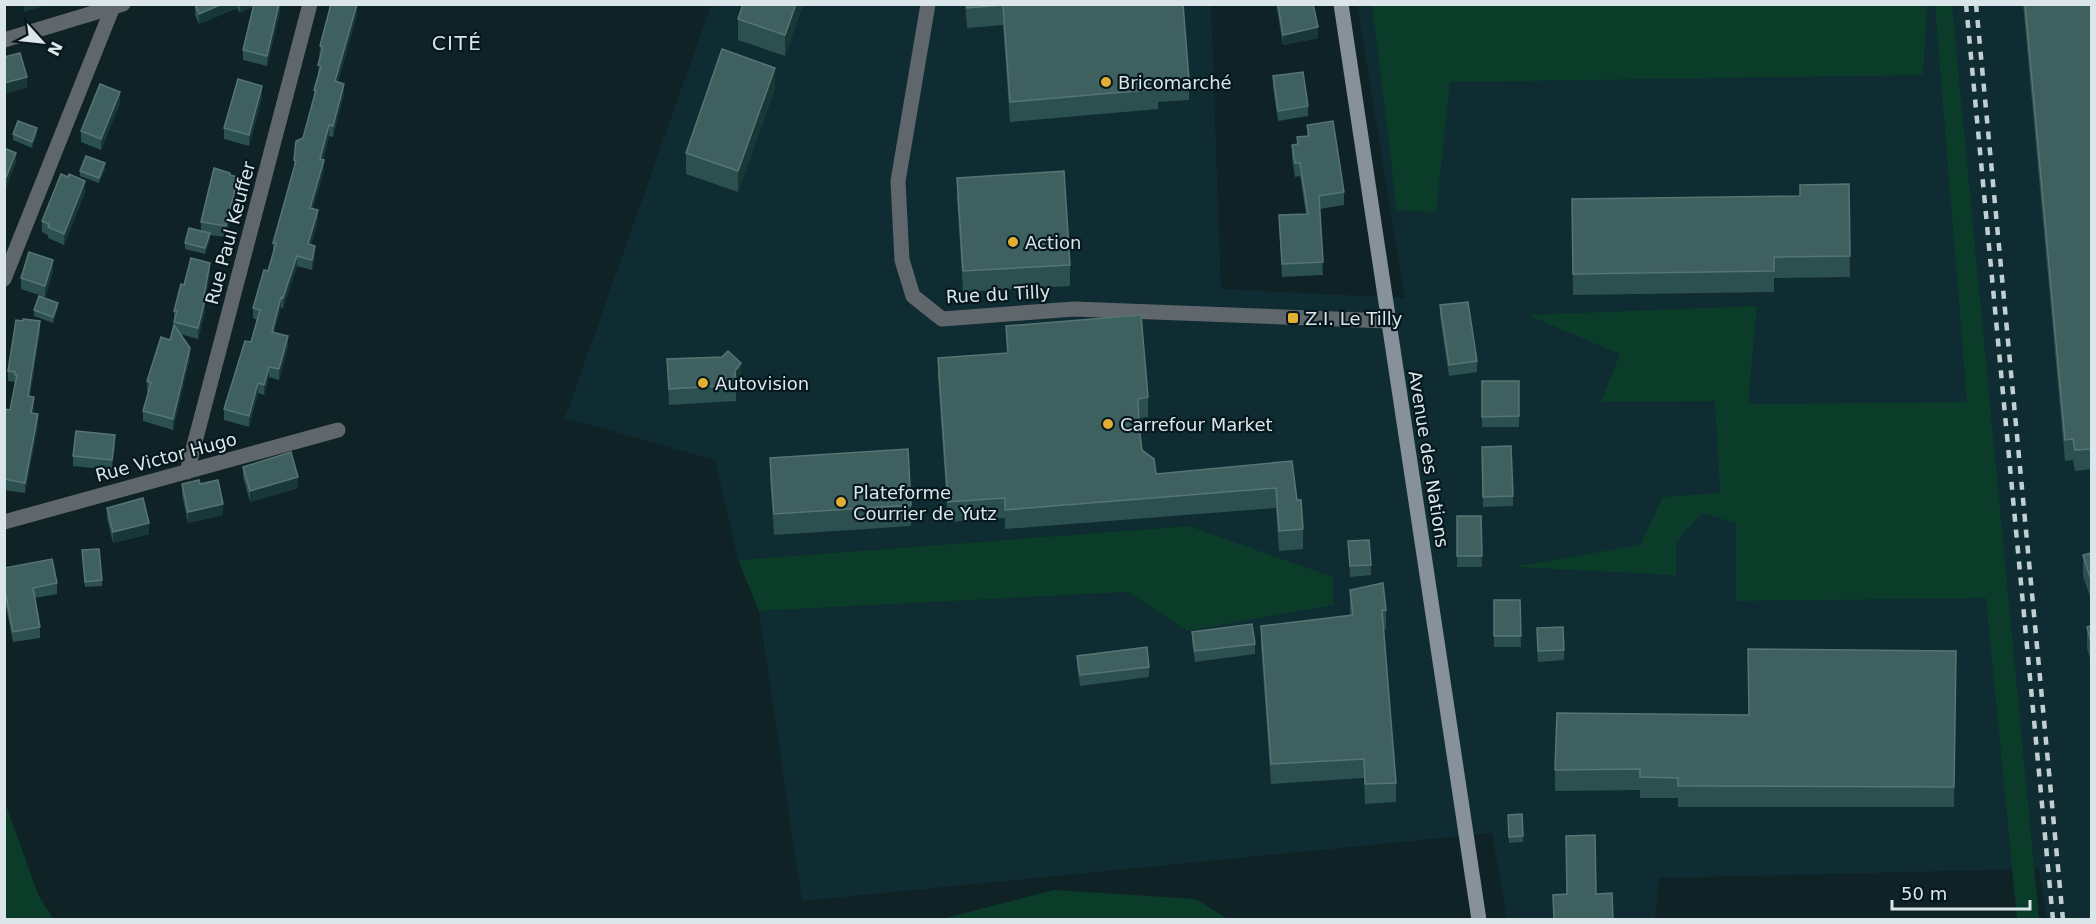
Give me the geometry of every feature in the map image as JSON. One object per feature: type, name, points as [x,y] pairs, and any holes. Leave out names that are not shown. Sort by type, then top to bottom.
[{"type":"main road","name":"Avenue des Nations","points":[[1341,4],[1479,920]]},
{"type":"street","name":"Rue Paul Keuffer","points":[[187,472],[310,4]]},
{"type":"street","name":"Rue du Tilly","points":[[928,4],[898,181],[902,260],[913,296],[942,319],[1074,309],[1388,321]]},
{"type":"street","points":[[4,40],[117,6]]},
{"type":"street","points":[[4,279],[117,6]]},
{"type":"street","name":"Rue Victor Hugo","points":[[4,522],[338,430]]},
{"type":"shaded area","points":[[711,5],[1211,5],[1221,289],[1405,298],[1357,5],[2091,5],[2091,919],[2046,919],[2039,869],[1659,878],[1655,919],[1507,919],[1492,833],[802,901],[759,611],[1128,592],[1187,631],[1189,526],[738,560],[715,460],[565,418]]},
{"type":"green space","points":[[1372,5],[1927,5],[1923,75],[1450,82],[1436,212],[1397,210]]},
{"type":"green space","points":[[1935,5],[1952,5],[2039,919],[2017,919],[1986,598],[1736,601],[1736,523],[1702,513],[1676,542],[1676,575],[1512,567],[1640,545],[1663,497],[1720,493],[1715,401],[1601,402],[1620,354],[1527,315],[1757,306],[1748,404],[1967,402]]},
{"type":"green space","points":[[1189,526],[1333,577],[1333,605],[1187,631],[1128,592],[759,611],[738,560]]},
{"type":"green space","points":[[4,800],[38,894],[53,919],[5,919]]},
{"type":"green space","points":[[1054,890],[1196,899],[1228,919],[942,919]]},
{"type":"building","points":[[195,4],[222,4],[199,14]]},
{"type":"building","points":[[254,4],[279,4],[267,56],[243,50]]},
{"type":"building","points":[[331,4],[357,4],[335,81],[344,84],[333,126],[329,125],[320,159],[324,160],[310,208],[318,210],[308,244],[315,246],[312,260],[297,256],[283,298],[281,297],[272,332],[288,336],[279,369],[269,367],[264,385],[258,383],[249,416],[224,409],[245,341],[251,342],[260,310],[253,308],[264,270],[268,271],[276,243],[273,243],[296,161],[294,160],[296,141],[303,138],[316,90],[314,90],[321,66],[318,65],[323,47],[320,46]]},
{"type":"building","points":[[743,4],[796,4],[785,35],[738,19]]},
{"type":"building","points":[[966,4],[1183,4],[1189,80],[1157,82],[1158,89],[1010,102],[1003,5],[967,8]]},
{"type":"building","points":[[1278,4],[1313,4],[1318,27],[1283,35]]},
{"type":"building","points":[[2025,4],[2091,4],[2091,449],[2075,450],[2073,439],[2065,440]]},
{"type":"building","points":[[722,49],[775,68],[738,171],[686,153]]},
{"type":"building","points":[[20,53],[27,77],[4,83],[4,57]]},
{"type":"building","points":[[1303,72],[1308,106],[1278,111],[1273,76]]},
{"type":"building","points":[[238,79],[262,86],[249,135],[224,128]]},
{"type":"building","points":[[100,84],[120,92],[101,139],[81,131]]},
{"type":"building","points":[[18,121],[37,128],[32,142],[13,134]]},
{"type":"building","points":[[1333,121],[1344,192],[1319,196],[1323,262],[1282,264],[1279,215],[1308,214],[1300,163],[1295,163],[1292,145],[1298,144],[1297,137],[1309,136],[1307,125]]},
{"type":"building","points":[[4,148],[16,153],[4,182]]},
{"type":"building","points":[[86,156],[105,163],[99,178],[80,171]]},
{"type":"building","points":[[214,168],[238,177],[226,226],[201,222]]},
{"type":"building","name":"Action","points":[[1064,171],[1070,265],[963,271],[957,178]]},
{"type":"building","points":[[61,174],[68,177],[69,174],[85,181],[64,234],[48,227],[49,224],[42,221]]},
{"type":"building","points":[[1849,184],[1850,256],[1774,257],[1774,271],[1573,274],[1572,199],[1800,196],[1800,185]]},
{"type":"building","points":[[189,228],[210,233],[205,248],[185,243]]},
{"type":"building","points":[[29,252],[53,260],[45,286],[21,278]]},
{"type":"building","points":[[191,258],[210,263],[203,300],[205,300],[198,328],[174,322],[177,311],[174,311],[181,284],[184,285]]},
{"type":"building","points":[[39,296],[58,303],[53,317],[34,310]]},
{"type":"building","points":[[1468,302],[1477,361],[1449,365],[1440,305]]},
{"type":"building","points":[[1141,315],[1148,397],[1138,399],[1139,426],[1142,450],[1154,459],[1156,474],[1292,461],[1297,500],[1301,500],[1303,529],[1279,531],[1276,488],[1005,510],[1005,498],[948,502],[938,358],[1008,353],[1006,326]]},
{"type":"building","points":[[23,319],[40,321],[28,396],[34,397],[31,413],[38,414],[25,483],[4,479],[4,409],[10,410],[17,375],[15,372],[8,371],[16,320],[23,321]]},
{"type":"building","points":[[174,325],[190,348],[173,419],[143,411],[151,383],[147,381],[161,337],[170,340]]},
{"type":"building","points":[[728,351],[741,363],[735,371],[736,385],[669,389],[667,359],[722,357]]},
{"type":"building","points":[[1482,381],[1519,381],[1519,416],[1482,417]]},
{"type":"building","points":[[76,431],[115,435],[112,460],[73,456]]},
{"type":"building","points":[[1511,446],[1513,496],[1483,497],[1482,447]]},
{"type":"building","name":"Plateforme Courrier de Yutz","points":[[908,449],[911,505],[774,514],[770,458]]},
{"type":"building","points":[[291,452],[298,477],[250,491],[243,467]]},
{"type":"building","points":[[199,480],[200,484],[218,480],[223,504],[188,512],[182,484]]},
{"type":"building","points":[[143,498],[149,523],[113,532],[107,508]]},
{"type":"building","points":[[1457,516],[1481,516],[1482,556],[1457,556]]},
{"type":"building","points":[[1369,540],[1371,565],[1350,566],[1348,541]]},
{"type":"building","points":[[99,549],[102,580],[85,582],[82,550]]},
{"type":"building","points":[[2091,553],[2091,580],[2083,555]]},
{"type":"building","points":[[52,559],[57,583],[33,588],[40,627],[13,632],[4,586],[4,568]]},
{"type":"building","points":[[1383,583],[1386,610],[1382,610],[1396,783],[1365,784],[1364,759],[1271,764],[1261,626],[1353,615],[1350,590]]},
{"type":"building","points":[[1494,600],[1520,600],[1521,636],[1494,636]]},
{"type":"building","points":[[1252,624],[1255,644],[1195,651],[1192,632]]},
{"type":"building","points":[[2091,626],[2091,642],[2087,627]]},
{"type":"building","points":[[1563,627],[1564,650],[1538,651],[1537,628]]},
{"type":"building","points":[[1147,647],[1149,667],[1080,675],[1077,656]]},
{"type":"building","points":[[1748,649],[1956,651],[1954,787],[1678,786],[1678,778],[1640,777],[1640,769],[1555,770],[1557,713],[1749,715]]},
{"type":"building","points":[[1522,814],[1523,836],[1509,837],[1508,815]]},
{"type":"building","points":[[1595,835],[1596,894],[1612,893],[1613,920],[1554,920],[1553,895],[1567,894],[1566,836]]},
{"type":"railway","points":[[1966,4],[2053,920]]},
{"type":"railway","points":[[1976,4],[2063,920]]},
{"type":"place","name":"Bricomarché","points":[[1106,82]]},
{"type":"place","name":"Action","points":[[1013,242]]},
{"type":"place","name":"Z.I. Le Tilly","points":[[1293,318]]},
{"type":"place","name":"Autovision","points":[[703,383]]},
{"type":"place","name":"Carrefour Market","points":[[1108,424]]},
{"type":"place","name":"Plateforme Courrier de Yutz","points":[[841,502]]},
{"type":"district","name":"CITÉ","points":[[457,43]]}]
